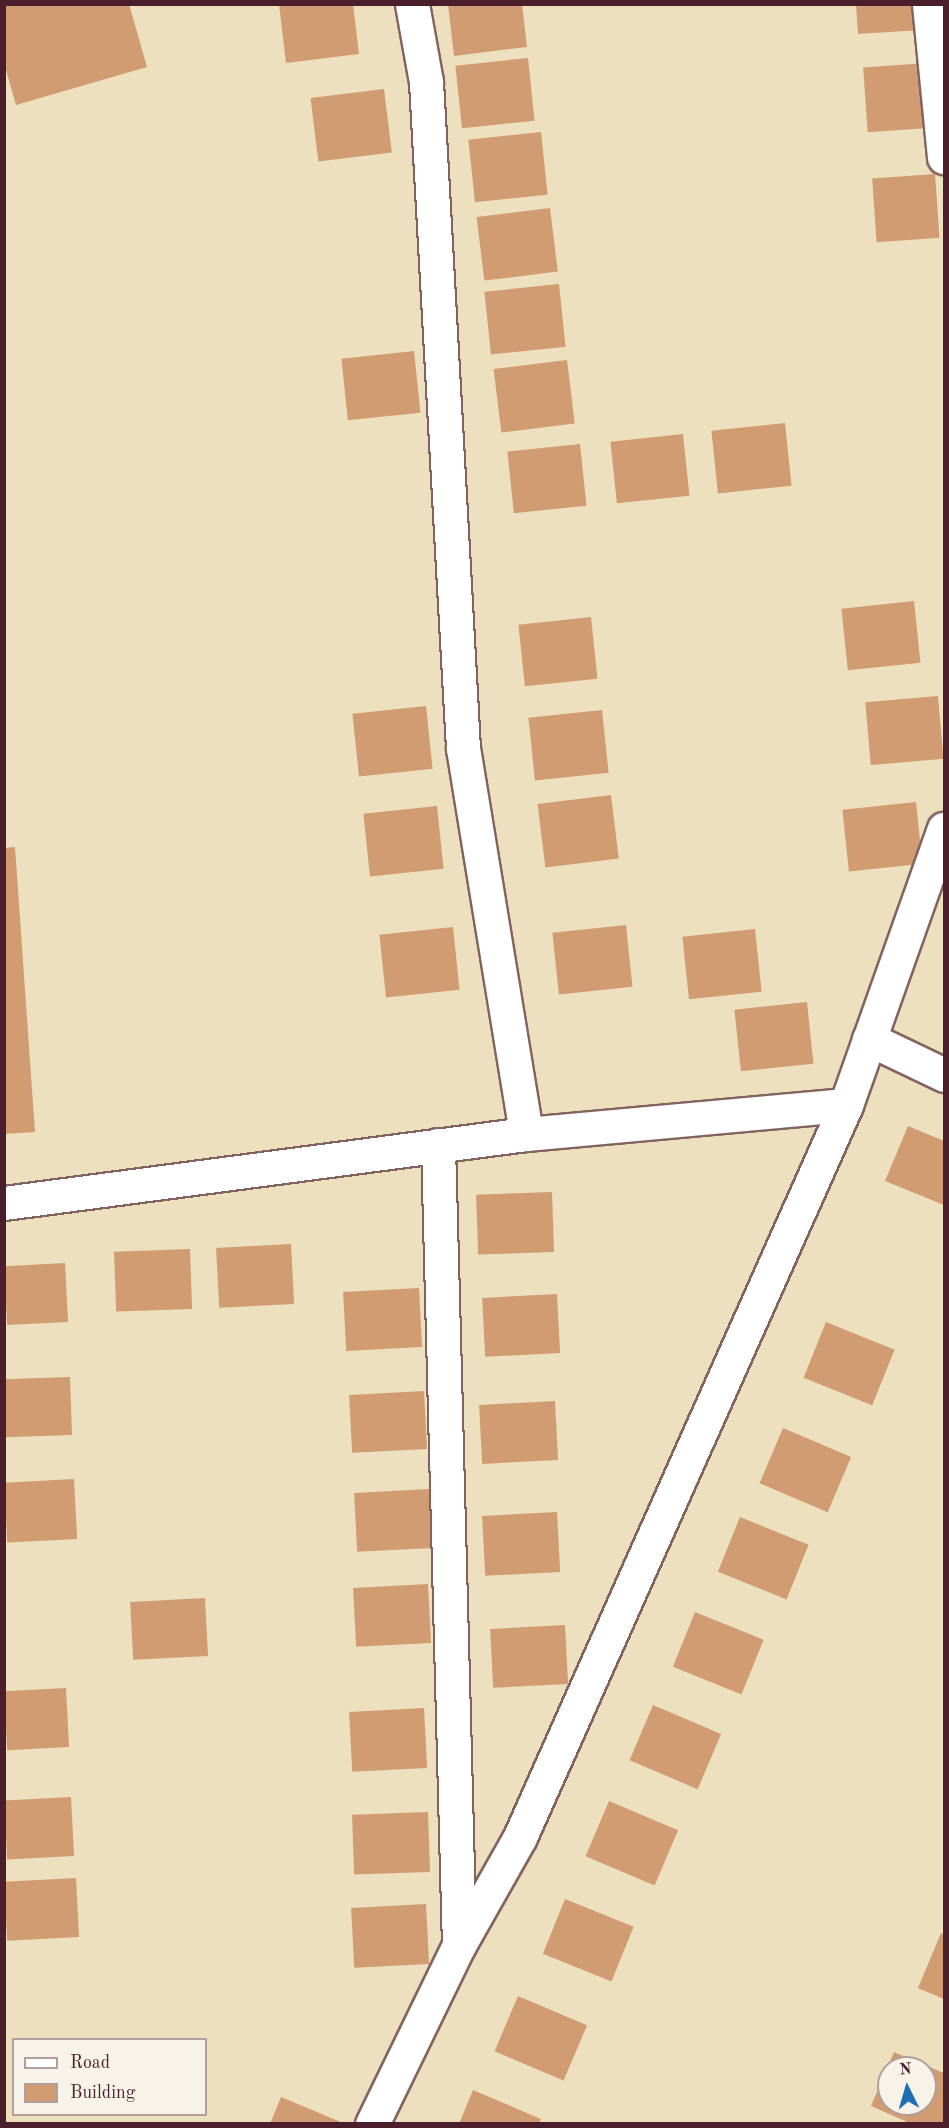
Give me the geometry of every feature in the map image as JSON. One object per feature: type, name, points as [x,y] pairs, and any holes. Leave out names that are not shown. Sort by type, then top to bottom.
[{"type":"street","points":[[412,4],[426,82],[463,748],[526,1134]]},
{"type":"street","points":[[929,4],[945,157]]},
{"type":"street","points":[[372,2124],[459,1945],[520,1837],[846,1105],[945,830]]},
{"type":"street","points":[[869,1039],[945,1076]]},
{"type":"street","points":[[4,1203],[526,1134],[846,1105]]},
{"type":"street","points":[[438,1145],[459,1945]]},
{"type":"building","points":[[4,4],[129,4],[147,67],[16,105],[4,63]]},
{"type":"building","points":[[279,4],[353,4],[359,54],[286,63]]},
{"type":"building","points":[[448,4],[522,4],[527,47],[454,56]]},
{"type":"building","points":[[856,4],[920,4],[922,30],[858,34]]},
{"type":"building","points":[[528,58],[535,121],[462,128],[455,66]]},
{"type":"building","points":[[927,63],[932,128],[868,132],[863,67]]},
{"type":"building","points":[[384,89],[392,153],[318,162],[311,98]]},
{"type":"building","points":[[541,132],[548,195],[475,202],[468,140]]},
{"type":"building","points":[[935,174],[939,238],[877,242],[872,178]]},
{"type":"building","points":[[550,208],[558,272],[484,281],[477,217]]},
{"type":"building","points":[[559,284],[566,347],[491,354],[484,292]]},
{"type":"building","points":[[414,351],[420,413],[348,420],[341,359]]},
{"type":"building","points":[[567,360],[575,424],[501,433],[494,369]]},
{"type":"building","points":[[785,423],[792,486],[718,493],[711,431]]},
{"type":"building","points":[[683,434],[689,496],[617,503],[610,442]]},
{"type":"building","points":[[580,444],[586,506],[514,513],[507,452]]},
{"type":"building","points":[[914,601],[920,663],[848,670],[841,609]]},
{"type":"building","points":[[591,617],[597,679],[525,686],[518,625]]},
{"type":"building","points":[[938,696],[943,759],[871,765],[865,702]]},
{"type":"building","points":[[426,706],[433,769],[359,776],[352,714]]},
{"type":"building","points":[[602,710],[609,773],[535,780],[528,718]]},
{"type":"building","points":[[611,795],[619,859],[545,868],[538,804]]},
{"type":"building","points":[[916,802],[922,864],[849,871],[842,810]]},
{"type":"building","points":[[437,806],[444,869],[370,876],[363,814]]},
{"type":"building","points":[[15,847],[35,1132],[4,1134],[4,848]]},
{"type":"building","points":[[626,925],[632,987],[559,994],[552,933]]},
{"type":"building","points":[[453,927],[460,990],[386,997],[379,935]]},
{"type":"building","points":[[755,929],[762,992],[689,999],[682,937]]},
{"type":"building","points":[[807,1002],[813,1064],[741,1071],[734,1010]]},
{"type":"building","points":[[908,1126],[944,1141],[944,1205],[885,1181]]},
{"type":"building","points":[[552,1192],[554,1252],[478,1255],[476,1195]]},
{"type":"building","points":[[291,1244],[294,1304],[219,1308],[216,1248]]},
{"type":"building","points":[[190,1249],[192,1309],[116,1312],[114,1252]]},
{"type":"building","points":[[65,1263],[68,1322],[7,1325],[4,1266]]},
{"type":"building","points":[[419,1288],[422,1347],[346,1351],[343,1292]]},
{"type":"building","points":[[557,1294],[560,1353],[485,1357],[482,1298]]},
{"type":"building","points":[[826,1322],[895,1350],[872,1405],[804,1378]]},
{"type":"building","points":[[70,1377],[72,1435],[6,1437],[4,1379]]},
{"type":"building","points":[[424,1391],[427,1449],[352,1453],[349,1395]]},
{"type":"building","points":[[555,1401],[558,1460],[482,1464],[479,1405]]},
{"type":"building","points":[[783,1428],[851,1457],[828,1512],[760,1483]]},
{"type":"building","points":[[74,1479],[77,1539],[7,1543],[4,1483]]},
{"type":"building","points":[[429,1489],[432,1548],[357,1552],[354,1493]]},
{"type":"building","points":[[557,1512],[560,1572],[485,1576],[482,1516]]},
{"type":"building","points":[[740,1517],[809,1545],[787,1599],[718,1572]]},
{"type":"building","points":[[428,1584],[431,1643],[356,1647],[353,1588]]},
{"type":"building","points":[[205,1598],[208,1656],[133,1660],[130,1602]]},
{"type":"building","points":[[695,1612],[764,1640],[742,1694],[673,1667]]},
{"type":"building","points":[[565,1625],[568,1684],[493,1688],[490,1629]]},
{"type":"building","points":[[66,1688],[69,1747],[7,1750],[4,1691]]},
{"type":"building","points":[[653,1705],[721,1734],[698,1789],[630,1760]]},
{"type":"building","points":[[424,1708],[427,1768],[352,1772],[349,1712]]},
{"type":"building","points":[[71,1797],[74,1856],[7,1859],[4,1801]]},
{"type":"building","points":[[609,1801],[678,1830],[655,1886],[586,1856]]},
{"type":"building","points":[[428,1812],[430,1872],[354,1875],[352,1815]]},
{"type":"building","points":[[76,1878],[79,1937],[7,1941],[4,1882]]},
{"type":"building","points":[[565,1899],[634,1927],[612,1981],[543,1954]]},
{"type":"building","points":[[426,1904],[429,1964],[354,1968],[351,1908]]},
{"type":"building","points":[[941,1933],[944,1935],[944,1999],[918,1988]]},
{"type":"building","points":[[518,1996],[587,2025],[564,2081],[495,2051]]},
{"type":"building","points":[[937,2070],[944,2073],[944,2124],[912,2124],[894,2116],[937,2116]]},
{"type":"building","points":[[473,2090],[541,2119],[539,2124],[459,2124]]},
{"type":"building","points":[[877,2092],[877,2109],[871,2106]]},
{"type":"building","points":[[281,2097],[343,2123],[343,2124],[270,2124]]}]
